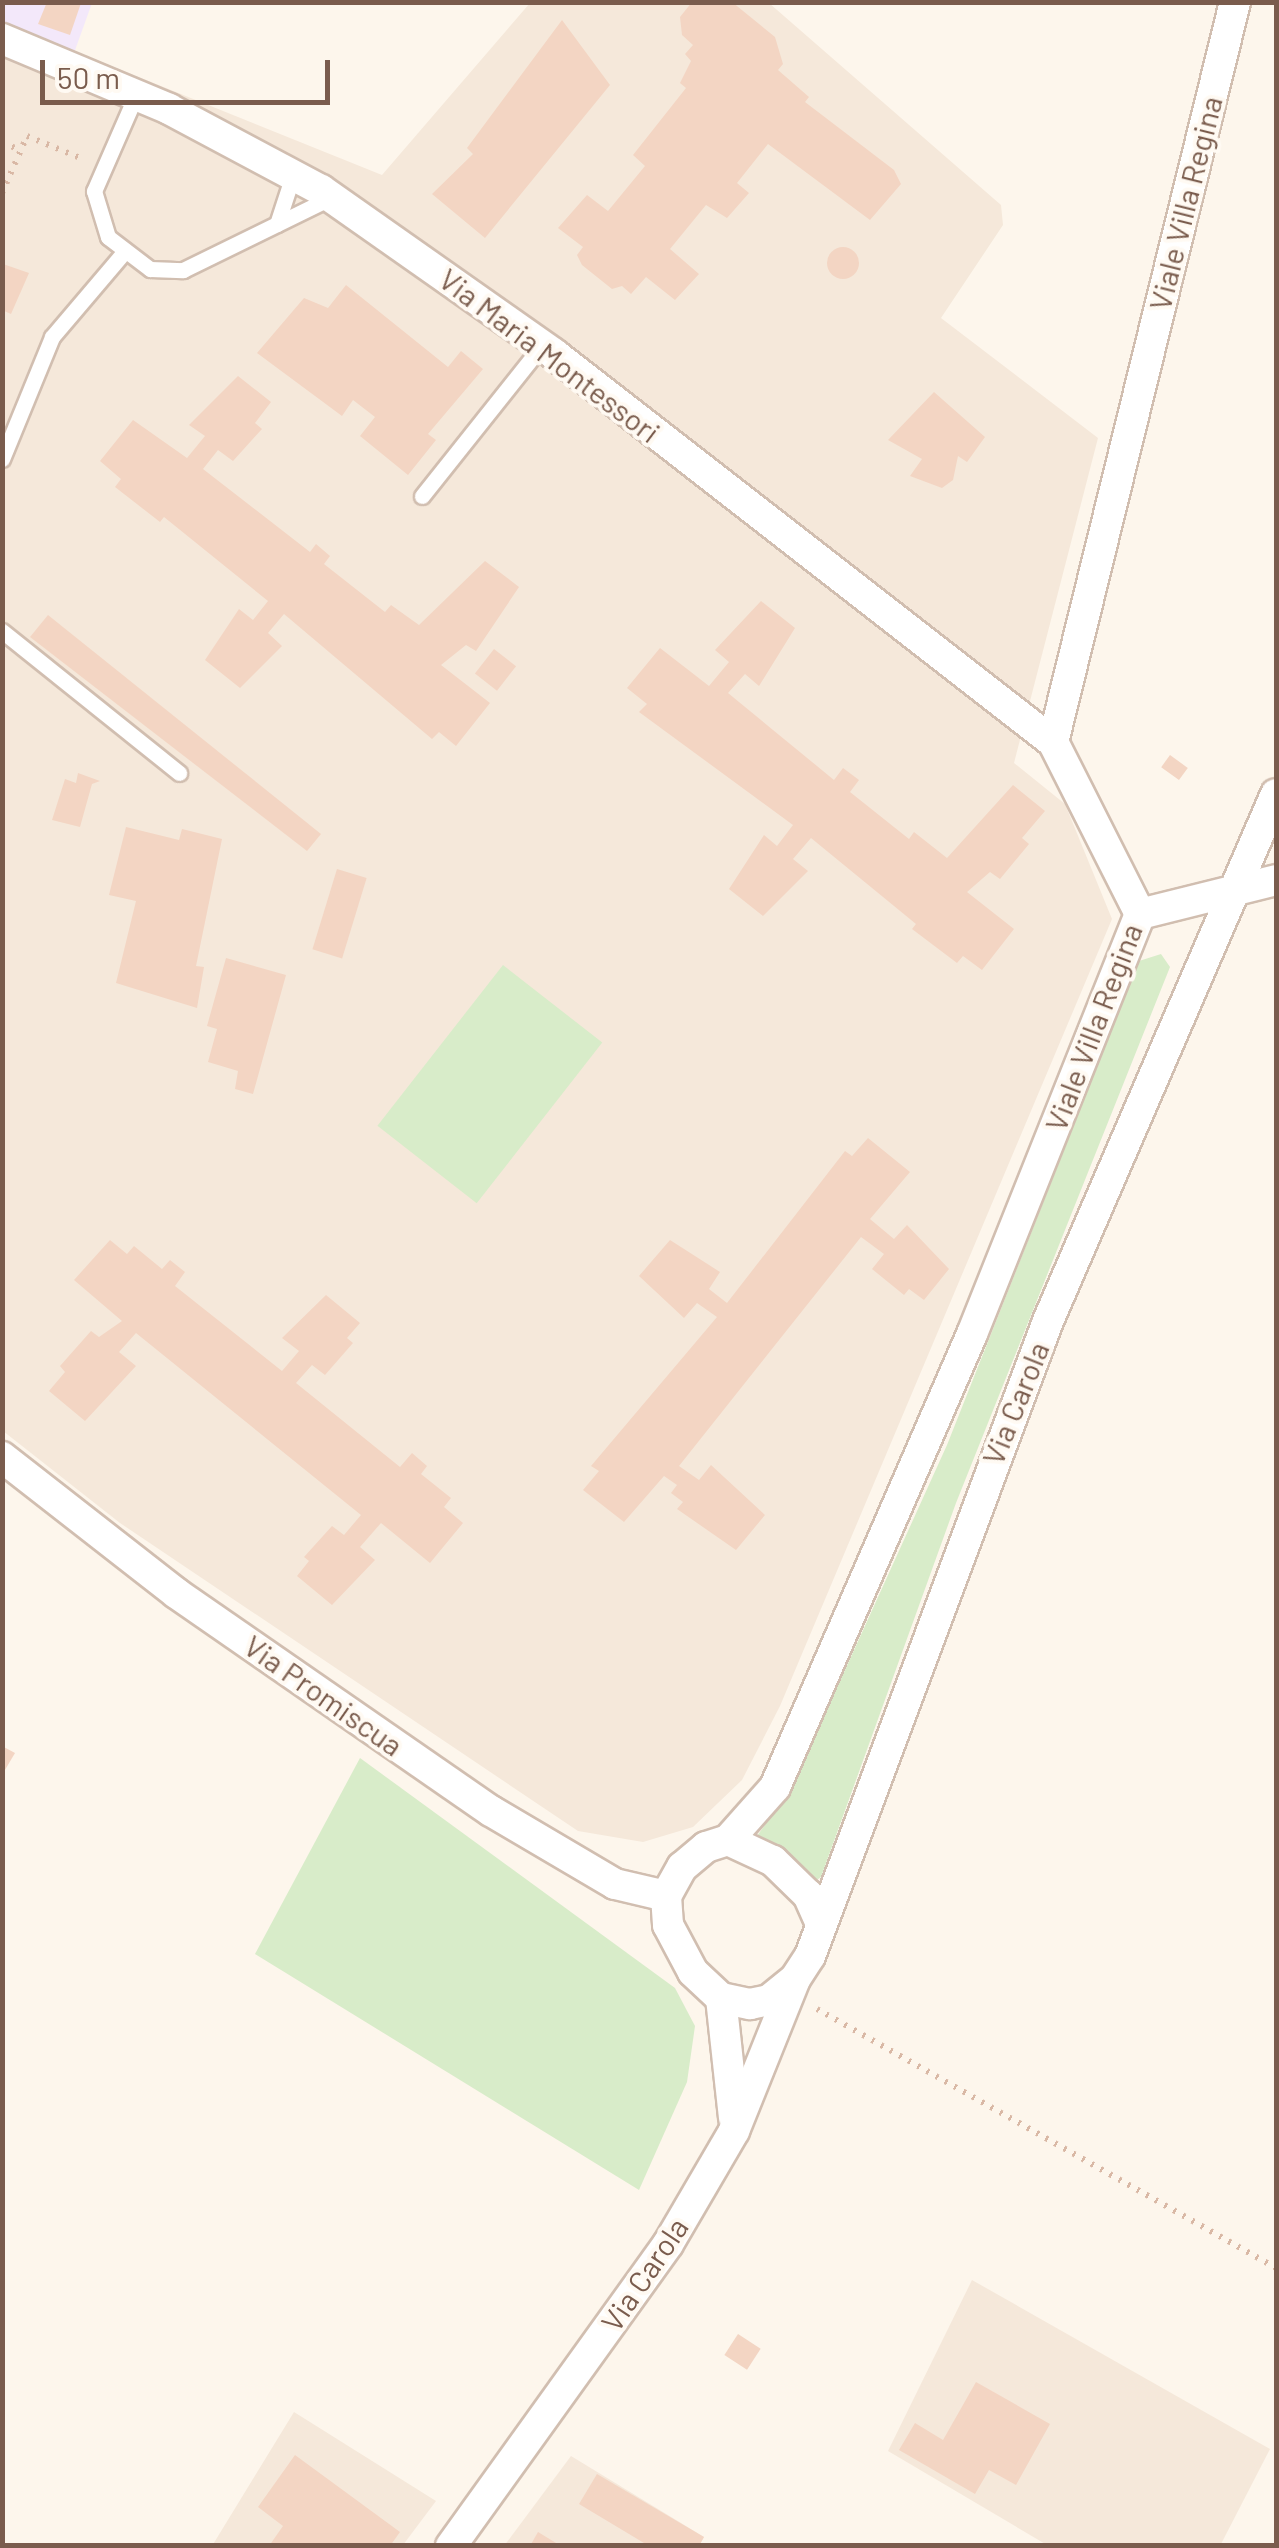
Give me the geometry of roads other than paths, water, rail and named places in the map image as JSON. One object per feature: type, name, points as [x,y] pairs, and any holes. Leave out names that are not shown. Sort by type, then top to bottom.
[{"type":"street","name":"Viale Villa Regina","points":[[728,1840],[775,1787],[972,1334],[1140,914],[1052,742],[1236,2]]},
{"type":"street","name":"Via Maria Montessori","points":[[2,40],[136,95],[332,197],[542,346],[1052,742]]},
{"type":"street","name":"Via Carola","points":[[821,1924],[1048,1321],[1276,794]]},
{"type":"street","points":[[1140,914],[1276,880]]},
{"type":"street","name":"Via Promiscua","points":[[2,1457],[176,1593],[491,1811],[614,1884],[666,1896]]},
{"type":"street","points":[[728,1840],[773,1861],[808,1895],[821,1924],[793,1987],[769,2000],[750,2004],[721,1998],[693,1972],[676,1941],[666,1896],[682,1867],[706,1847],[728,1840]]},
{"type":"street","name":"Via Carola","points":[[451,2546],[668,2244],[734,2131],[793,1987]]},
{"type":"street","points":[[721,1998],[732,2058],[734,2131]]},
{"type":"lane","points":[[136,95],[94,191],[108,237],[150,269],[183,270],[332,197]]},
{"type":"lane","points":[[276,224],[294,175]]},
{"type":"lane","points":[[2,459],[52,336],[126,250]]},
{"type":"lane","points":[[422,496],[542,346]]},
{"type":"lane","points":[[2,631],[179,773]]}]
